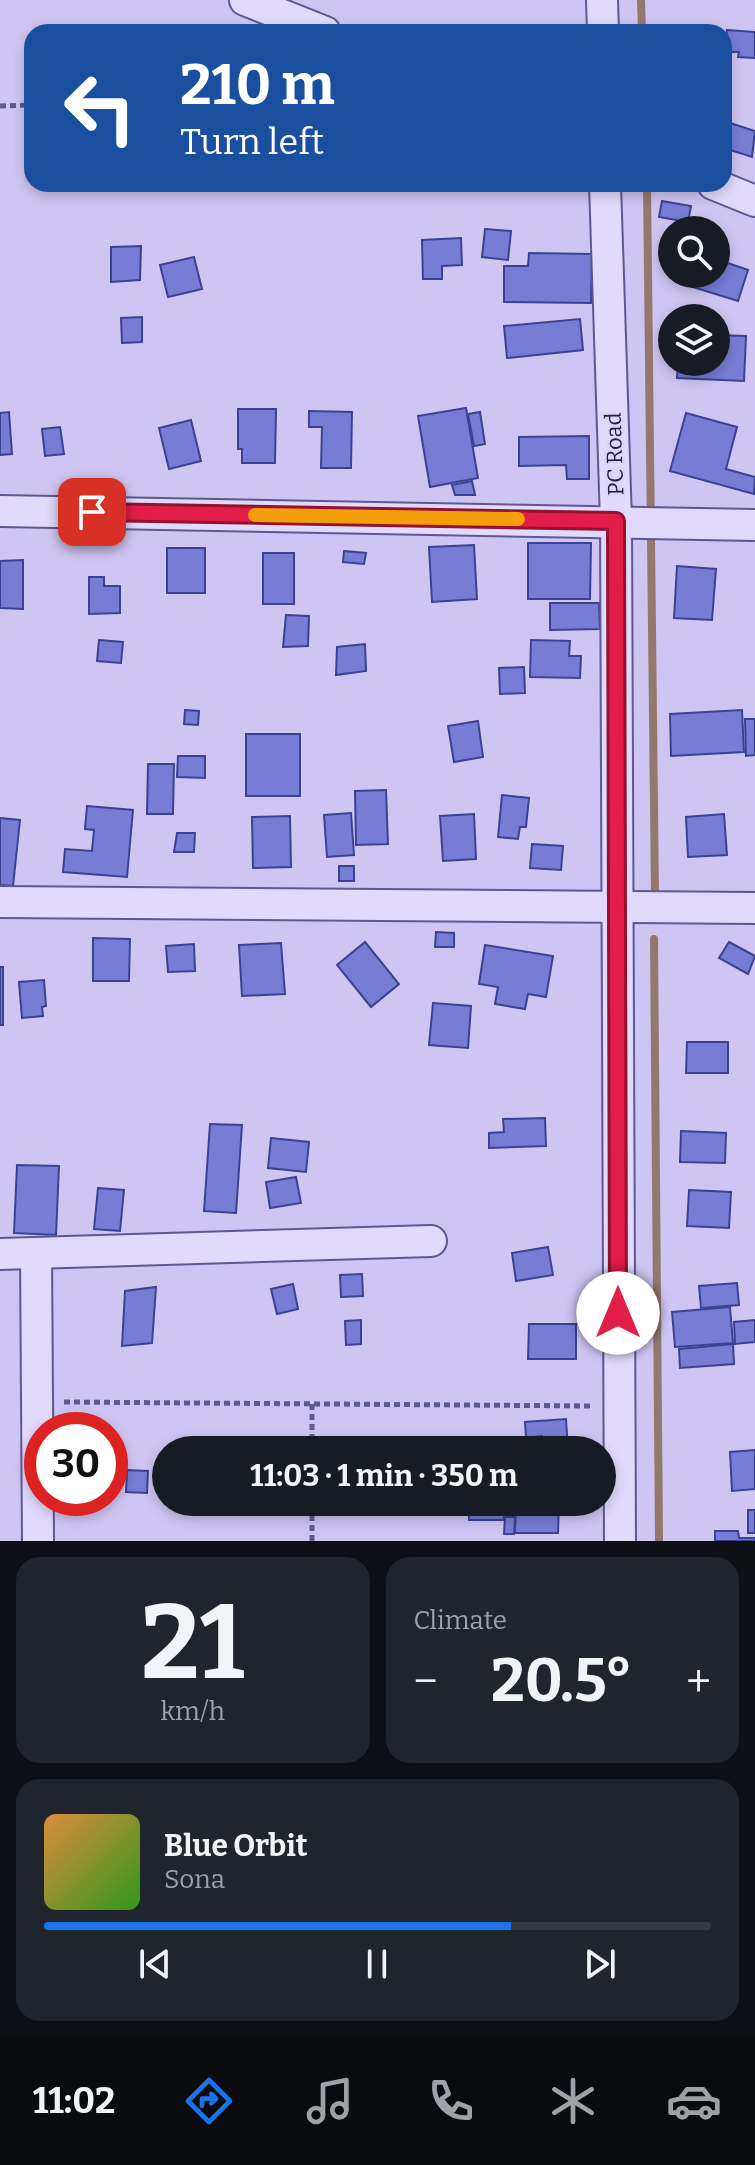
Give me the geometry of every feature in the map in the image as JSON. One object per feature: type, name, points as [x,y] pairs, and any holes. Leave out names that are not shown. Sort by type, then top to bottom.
[{"type":"street","points":[[245,0],[305,24]]},
{"type":"street","points":[[602,0],[603,24]]},
{"type":"street","name":"PC Road","points":[[606,192],[639,521],[616,907],[620,1541]]},
{"type":"street","points":[[732,192],[755,201]]},
{"type":"street","points":[[0,511],[755,525]]},
{"type":"street","points":[[0,902],[755,908]]},
{"type":"street","points":[[0,1254],[431,1241]]},
{"type":"street","points":[[36,1253],[38,1541]]},
{"type":"path","points":[[0,106],[24,105]]},
{"type":"path","points":[[39,1402],[619,1406]]},
{"type":"path","points":[[312,1404],[312,1436]]},
{"type":"path","points":[[312,1516],[312,1541]]},
{"type":"building","points":[[732,30],[755,32],[755,58],[738,57],[739,52],[732,52]]},
{"type":"building","points":[[732,124],[755,131],[752,157],[732,151]]},
{"type":"building","points":[[662,201],[691,206],[689,216],[659,216]]},
{"type":"building","points":[[485,229],[511,231],[508,260],[482,257]]},
{"type":"building","points":[[461,238],[462,265],[442,266],[442,279],[423,279],[422,240]]},
{"type":"building","points":[[141,246],[140,280],[111,282],[111,247]]},
{"type":"building","points":[[529,253],[592,254],[591,303],[504,302],[504,266],[528,266]]},
{"type":"building","points":[[194,257],[202,289],[168,297],[160,265]]},
{"type":"building","points":[[730,264],[748,270],[738,301],[696,288],[730,288]]},
{"type":"building","points":[[142,317],[142,342],[122,343],[121,318]]},
{"type":"building","points":[[580,319],[583,350],[507,358],[504,326]]},
{"type":"building","points":[[730,335],[746,336],[744,381],[677,378],[730,376]]},
{"type":"building","points":[[466,408],[478,478],[430,487],[418,416]]},
{"type":"building","points":[[238,409],[276,409],[275,463],[242,463],[242,449],[238,449]]},
{"type":"building","points":[[309,411],[352,412],[351,468],[321,468],[322,427],[309,427]]},
{"type":"building","points":[[9,412],[12,454],[0,455],[0,413]]},
{"type":"building","points":[[480,412],[485,444],[474,446],[468,414]]},
{"type":"building","points":[[686,413],[737,427],[726,469],[755,477],[754,494],[670,471]]},
{"type":"building","points":[[191,420],[201,461],[169,469],[159,428]]},
{"type":"building","points":[[60,427],[64,454],[45,456],[42,429]]},
{"type":"building","points":[[589,436],[589,479],[567,479],[566,465],[519,466],[519,437]]},
{"type":"building","points":[[472,481],[475,495],[455,495],[452,485]]},
{"type":"building","points":[[528,543],[591,543],[590,599],[528,599]]},
{"type":"building","points":[[474,545],[477,599],[432,602],[429,547]]},
{"type":"building","points":[[167,548],[205,548],[205,593],[167,593]]},
{"type":"building","points":[[344,551],[366,553],[364,564],[343,562]]},
{"type":"building","points":[[263,553],[294,553],[294,604],[263,604]]},
{"type":"building","points":[[23,560],[23,609],[0,608],[0,561]]},
{"type":"building","points":[[677,566],[716,569],[712,620],[674,618]]},
{"type":"building","points":[[89,577],[104,577],[104,586],[120,586],[120,613],[89,614]]},
{"type":"building","points":[[550,603],[599,603],[600,629],[550,630]]},
{"type":"building","points":[[286,615],[309,616],[308,646],[283,647]]},
{"type":"building","points":[[99,640],[123,642],[121,663],[97,661]]},
{"type":"building","points":[[531,640],[570,641],[569,656],[581,656],[580,678],[530,677]]},
{"type":"building","points":[[365,644],[366,671],[336,675],[337,647]]},
{"type":"building","points":[[524,667],[525,693],[500,694],[499,668]]},
{"type":"building","points":[[185,710],[199,711],[198,725],[184,724]]},
{"type":"building","points":[[742,710],[744,752],[671,756],[670,714]]},
{"type":"building","points":[[745,719],[755,719],[755,755],[746,756]]},
{"type":"building","points":[[478,721],[483,757],[454,762],[448,726]]},
{"type":"building","points":[[246,734],[300,734],[300,796],[246,796]]},
{"type":"building","points":[[178,756],[205,756],[205,778],[177,777]]},
{"type":"building","points":[[148,764],[174,764],[173,814],[147,814]]},
{"type":"building","points":[[386,790],[388,844],[356,845],[355,791]]},
{"type":"building","points":[[502,795],[529,798],[526,827],[520,827],[518,839],[498,837]]},
{"type":"building","points":[[87,806],[133,810],[127,877],[63,872],[65,849],[92,851],[94,830],[85,829]]},
{"type":"building","points":[[351,813],[354,855],[327,857],[324,815]]},
{"type":"building","points":[[474,814],[476,859],[443,861],[440,816]]},
{"type":"building","points":[[724,814],[727,855],[688,857],[686,817]]},
{"type":"building","points":[[290,816],[291,867],[253,868],[252,817]]},
{"type":"building","points":[[0,818],[20,820],[13,886],[0,885]]},
{"type":"building","points":[[177,833],[195,833],[194,852],[174,852]]},
{"type":"building","points":[[532,844],[563,846],[561,870],[530,868]]},
{"type":"building","points":[[339,866],[354,866],[354,881],[339,881]]},
{"type":"building","points":[[436,932],[454,933],[454,947],[435,947]]},
{"type":"building","points":[[93,938],[130,939],[129,981],[93,981]]},
{"type":"building","points":[[365,942],[399,984],[371,1007],[337,965]]},
{"type":"building","points":[[729,942],[755,956],[748,974],[719,958]]},
{"type":"building","points":[[281,943],[285,994],[242,996],[239,945]]},
{"type":"building","points":[[194,944],[195,971],[168,972],[166,946]]},
{"type":"building","points":[[485,945],[553,956],[546,997],[528,994],[525,1009],[495,1004],[498,987],[479,984]]},
{"type":"building","points":[[0,967],[3,967],[3,1025],[0,1025]]},
{"type":"building","points":[[44,980],[46,1006],[42,1007],[43,1016],[22,1018],[19,982]]},
{"type":"building","points":[[433,1003],[471,1006],[468,1048],[429,1045]]},
{"type":"building","points":[[687,1042],[728,1042],[728,1073],[686,1073]]},
{"type":"building","points":[[545,1118],[546,1146],[489,1148],[489,1133],[504,1132],[503,1119]]},
{"type":"building","points":[[210,1124],[242,1125],[236,1213],[204,1211]]},
{"type":"building","points":[[681,1131],[726,1133],[725,1163],[680,1162]]},
{"type":"building","points":[[271,1138],[309,1142],[306,1172],[268,1168]]},
{"type":"building","points":[[17,1165],[59,1166],[56,1235],[14,1233]]},
{"type":"building","points":[[296,1177],[301,1203],[270,1208],[266,1182]]},
{"type":"building","points":[[98,1188],[124,1190],[120,1231],[94,1229]]},
{"type":"building","points":[[689,1190],[731,1192],[729,1228],[687,1226]]},
{"type":"building","points":[[548,1247],[553,1275],[516,1281],[512,1253]]},
{"type":"building","points":[[362,1274],[363,1296],[341,1297],[340,1275]]},
{"type":"building","points":[[737,1283],[739,1305],[701,1308],[699,1286]]},
{"type":"building","points":[[293,1284],[298,1309],[277,1314],[271,1289]]},
{"type":"building","points":[[156,1287],[152,1343],[122,1346],[125,1291]]},
{"type":"building","points":[[730,1307],[733,1343],[675,1347],[672,1312]]},
{"type":"building","points":[[361,1320],[361,1344],[346,1345],[345,1321]]},
{"type":"building","points":[[755,1320],[755,1342],[735,1344],[734,1322]]},
{"type":"building","points":[[529,1324],[576,1324],[576,1359],[528,1359]]},
{"type":"building","points":[[733,1344],[734,1364],[680,1368],[679,1349]]},
{"type":"building","points":[[566,1419],[567,1436],[526,1436],[525,1422]]},
{"type":"building","points":[[755,1450],[755,1489],[732,1491],[730,1452]]},
{"type":"building","points":[[128,1470],[148,1471],[147,1493],[128,1492]]},
{"type":"building","points":[[748,1510],[755,1510],[755,1533],[748,1533]]},
{"type":"building","points":[[469,1516],[504,1516],[504,1520],[469,1520]]},
{"type":"building","points":[[516,1516],[559,1516],[558,1533],[515,1533]]},
{"type":"building","points":[[505,1517],[515,1517],[514,1534],[504,1534]]},
{"type":"building","points":[[715,1531],[738,1531],[739,1538],[755,1538],[755,1541],[715,1541]]},
{"type":"waterway","points":[[641,0],[642,24]]},
{"type":"waterway","points":[[647,192],[655,895]]},
{"type":"waterway","points":[[654,939],[659,1541]]},
{"type":"slow traffic","points":[[255,515],[518,519]]},
{"type":"route","points":[[92,512],[616,521],[618,1313]]}]
